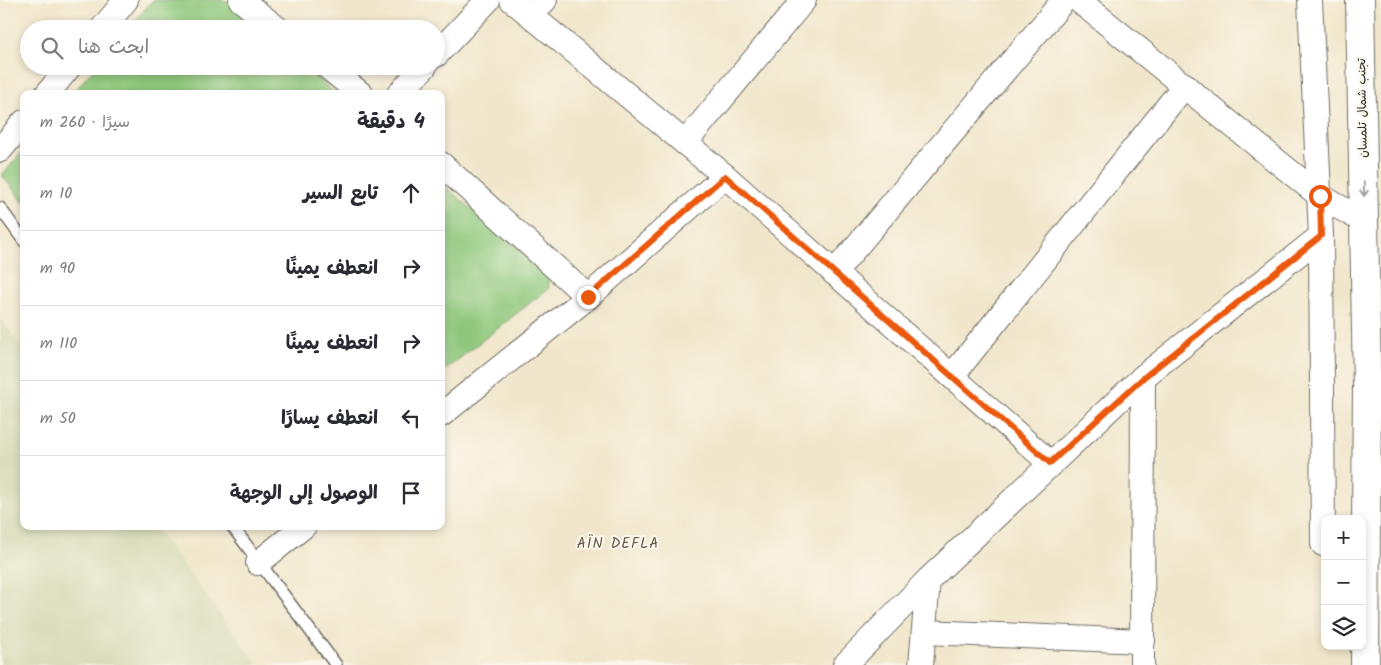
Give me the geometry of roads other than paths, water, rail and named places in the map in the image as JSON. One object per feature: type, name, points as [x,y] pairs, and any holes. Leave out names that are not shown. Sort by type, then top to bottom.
[{"type":"highway","name":"تجنب شمال تلمسان","points":[[1360,0],[1367,386],[1365,665]]},
{"type":"street","points":[[109,20],[126,0]]},
{"type":"street","points":[[241,0],[267,20]]},
{"type":"street","points":[[445,45],[488,0]]},
{"type":"street","points":[[512,0],[538,8],[685,143],[725,176],[1050,463]]},
{"type":"street","points":[[685,143],[804,0]]},
{"type":"street","points":[[834,273],[1064,0]]},
{"type":"street","points":[[1078,0],[1320,196],[1364,222]]},
{"type":"street","points":[[1310,0],[1321,236],[1323,515]]},
{"type":"street","points":[[50,90],[63,75]]},
{"type":"street","points":[[337,75],[356,90]]},
{"type":"street","points":[[403,90],[417,75]]},
{"type":"street","points":[[952,376],[1185,85]]},
{"type":"street","points":[[0,150],[20,127]]},
{"type":"street","points":[[445,168],[588,297]]},
{"type":"street","points":[[445,412],[588,297],[725,176]]},
{"type":"street","points":[[845,665],[928,580],[1050,463],[1143,378],[1321,236]]},
{"type":"street","points":[[1142,665],[1143,378]]},
{"type":"street","points":[[258,563],[299,530]]},
{"type":"street","points":[[921,665],[928,580]]},
{"type":"street","points":[[924,632],[1143,641]]},
{"type":"lane","points":[[0,208],[20,235]]},
{"type":"lane","points":[[235,530],[336,665]]},
{"type":"district","name":"AÏN DEFLA","points":[[618,543]]}]
